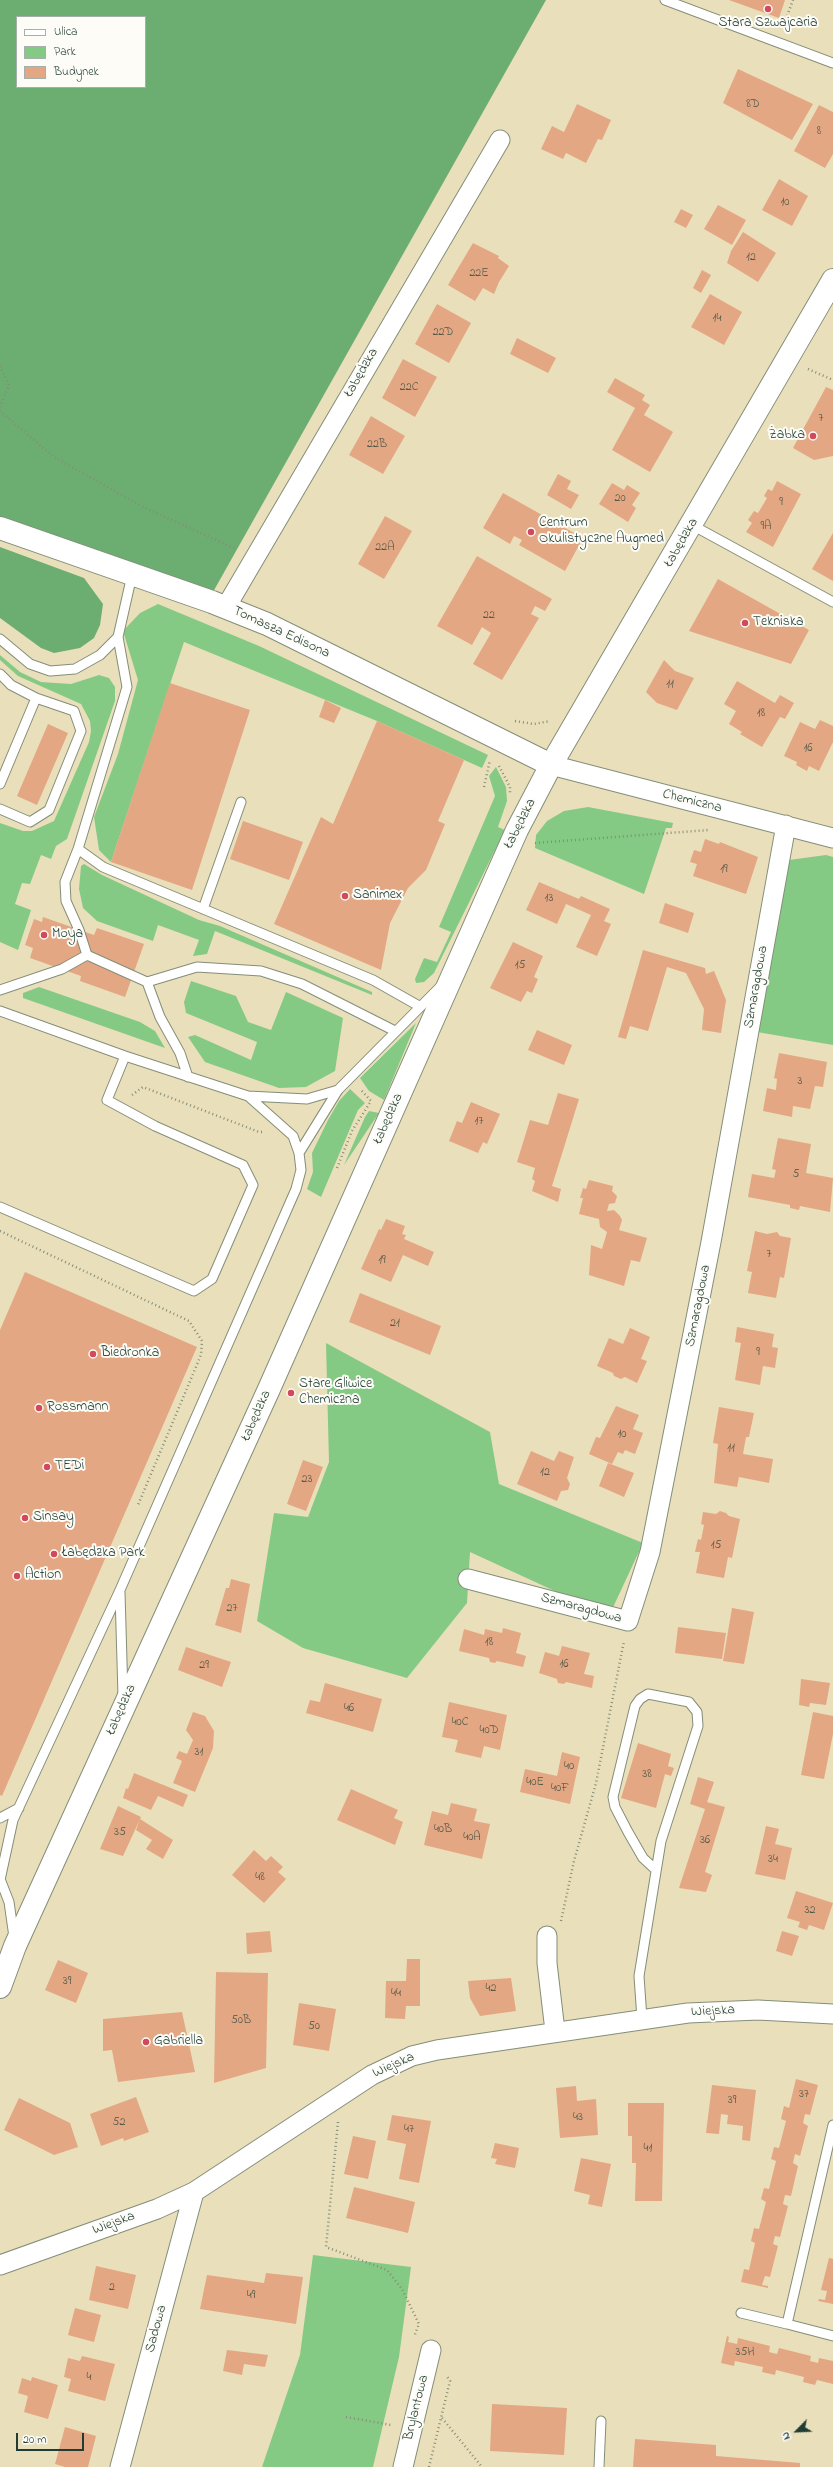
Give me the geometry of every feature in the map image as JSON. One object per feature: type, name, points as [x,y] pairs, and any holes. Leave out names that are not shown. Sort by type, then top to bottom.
[{"type":"street","name":"Łabędzka","points":[[226,607],[500,140]]},
{"type":"street","name":"Łabędzka","points":[[0,1987],[15,1946],[269,1389],[517,830],[551,765],[692,525],[833,280]]},
{"type":"street","name":"Tomasza Edisona","points":[[0,528],[226,607],[267,624],[551,765]]},
{"type":"street","name":"Chemiczna","points":[[551,765],[833,838]]},
{"type":"street","name":"Szmaragdowa","points":[[468,1579],[628,1621],[650,1552],[705,1273],[786,825]]},
{"type":"street","points":[[546,1936],[547,1963],[555,2032]]},
{"type":"street","name":"Wiejska","points":[[0,2265],[157,2209],[194,2192],[392,2064],[437,2050],[642,2019],[714,2011],[782,2010],[833,2014]]},
{"type":"street","name":"Sadowa","points":[[120,2467],[194,2192]]},
{"type":"street","name":"Brylantowa","points":[[403,2467],[431,2350]]},
{"type":"lane","points":[[665,0],[833,63]]},
{"type":"lane","points":[[692,525],[833,602]]},
{"type":"lane","points":[[132,575],[118,637],[127,687],[78,849],[65,882],[66,902],[79,930],[87,955],[147,982],[197,967],[261,971],[302,984],[395,1030]]},
{"type":"lane","points":[[0,639],[30,664],[50,671],[75,669],[100,655],[118,637]]},
{"type":"lane","points":[[0,674],[11,685],[36,698],[74,711],[81,731],[49,810],[30,822],[0,809]]},
{"type":"lane","points":[[0,784],[36,698]]},
{"type":"lane","points":[[203,908],[241,802]]},
{"type":"lane","points":[[78,849],[103,867],[373,980],[419,1006]]},
{"type":"lane","points":[[0,990],[62,969],[87,955]]},
{"type":"lane","points":[[299,1153],[338,1090],[419,1006],[451,978]]},
{"type":"lane","points":[[147,982],[160,1017],[180,1053],[188,1077]]},
{"type":"lane","points":[[0,1011],[125,1056],[248,1096],[307,1099],[338,1090]]},
{"type":"lane","points":[[0,1207],[194,1291],[212,1279],[253,1185],[243,1165],[155,1126],[108,1100],[125,1056]]},
{"type":"lane","points":[[15,1946],[9,1902],[0,1880],[14,1820],[120,1590],[296,1189],[300,1170],[299,1153],[293,1136],[248,1096]]},
{"type":"lane","points":[[120,1590],[123,1708]]},
{"type":"lane","points":[[642,2019],[639,1976],[661,1841],[698,1726],[697,1712],[689,1702],[648,1694],[640,1699],[635,1706],[613,1797],[615,1807],[643,1858],[656,1870]]},
{"type":"lane","points":[[0,1818],[19,1808]]},
{"type":"lane","points":[[787,2324],[833,2124]]},
{"type":"lane","points":[[741,2313],[833,2336]]},
{"type":"lane","points":[[600,2467],[601,2421]]},
{"type":"path","points":[[778,42],[793,0]]},
{"type":"path","points":[[0,366],[9,385],[0,407]]},
{"type":"path","points":[[803,368],[833,380]]},
{"type":"path","points":[[0,411],[54,457],[142,507],[255,557]]},
{"type":"path","points":[[484,787],[490,760],[501,768],[510,787],[510,795]]},
{"type":"path","points":[[529,843],[709,830]]},
{"type":"path","points":[[131,1095],[143,1087],[259,1132],[270,1131]]},
{"type":"path","points":[[337,1168],[352,1131],[371,1101],[358,1087]]},
{"type":"path","points":[[0,1231],[189,1321],[202,1341],[201,1355],[136,1508]]},
{"type":"path","points":[[561,1924],[574,1861],[596,1783],[628,1621]]},
{"type":"path","points":[[338,2116],[326,2247],[387,2270],[402,2289],[418,2324],[412,2343]]},
{"type":"path","points":[[429,2467],[450,2381]]},
{"type":"path","points":[[346,2417],[391,2426]]},
{"type":"path","points":[[441,2417],[482,2467]]},
{"type":"green space","points":[[0,0],[546,0],[213,592],[0,528]]},
{"type":"green space","points":[[0,547],[84,578],[103,604],[100,625],[94,638],[80,648],[54,653],[41,648],[0,618]]},
{"type":"green space","points":[[158,604],[259,646],[488,755],[482,768],[377,721],[184,642],[111,862],[99,850],[94,817],[118,754],[138,680],[123,631],[140,613]]},
{"type":"green space","points":[[0,655],[20,672],[41,682],[71,684],[99,675],[109,678],[115,687],[115,701],[67,839],[56,846],[51,859],[41,855],[30,884],[22,883],[15,904],[31,910],[18,950],[0,942],[0,823],[23,831],[32,831],[54,821],[89,742],[91,731],[90,721],[81,704],[18,676],[0,660]]},
{"type":"green space","points":[[496,767],[506,787],[507,801],[498,827],[505,830],[434,973],[424,982],[416,983],[415,979],[424,958],[437,962],[451,932],[439,927],[495,796],[489,776]]},
{"type":"green space","points":[[588,807],[673,823],[672,828],[666,828],[644,894],[535,848],[536,835],[547,821],[564,811]]},
{"type":"green space","points":[[826,855],[833,857],[833,1045],[757,1032],[789,860]]},
{"type":"green space","points":[[84,864],[102,875],[199,920],[220,926],[372,992],[372,995],[215,931],[207,954],[193,956],[199,940],[158,925],[153,941],[97,921],[83,908],[79,889],[81,866]]},
{"type":"green space","points":[[191,981],[236,996],[248,1022],[271,1030],[286,992],[343,1018],[335,1071],[306,1087],[279,1088],[205,1062],[188,1037],[195,1035],[251,1060],[257,1042],[186,1013],[184,1002]]},
{"type":"green space","points":[[39,987],[140,1022],[155,1031],[165,1048],[23,998],[23,993]]},
{"type":"green space","points":[[416,1023],[384,1100],[369,1091],[360,1078]]},
{"type":"green space","points":[[350,1089],[365,1103],[358,1110],[321,1197],[307,1189],[313,1172],[312,1153],[339,1101]]},
{"type":"green space","points":[[369,1111],[379,1113],[344,1165],[365,1117]]},
{"type":"green space","points":[[326,1343],[490,1432],[499,1484],[643,1543],[609,1616],[470,1552],[467,1603],[407,1678],[303,1648],[257,1621],[274,1513],[308,1517],[329,1462]]},
{"type":"green space","points":[[313,2255],[411,2267],[399,2357],[373,2467],[262,2467],[300,2355]]},
{"type":"building","name":"Stara Szwajcaria","points":[[729,0],[785,0],[779,18]]},
{"type":"building","points":[[738,69],[813,104],[792,140],[723,103]]},
{"type":"building","points":[[577,104],[611,120],[602,140],[598,139],[586,163],[566,153],[563,159],[541,149],[552,126],[564,132]]},
{"type":"building","points":[[819,105],[833,112],[833,154],[825,168],[794,151]]},
{"type":"building","points":[[779,179],[808,196],[792,226],[762,210]]},
{"type":"building","points":[[718,205],[746,220],[732,245],[704,229]]},
{"type":"building","points":[[681,209],[693,215],[686,228],[674,222]]},
{"type":"building","points":[[743,232],[776,253],[758,282],[727,263],[731,251]]},
{"type":"building","points":[[473,243],[499,256],[498,258],[509,266],[499,282],[494,294],[483,288],[475,301],[448,285]]},
{"type":"building","points":[[702,270],[711,275],[701,293],[693,288]]},
{"type":"building","points":[[710,294],[742,312],[724,345],[691,327]]},
{"type":"building","points":[[437,304],[471,323],[449,363],[415,344]]},
{"type":"building","points":[[517,338],[556,358],[548,373],[510,354]]},
{"type":"building","points":[[403,359],[437,377],[415,417],[382,398]]},
{"type":"building","points":[[615,378],[645,395],[642,400],[650,405],[644,415],[673,432],[650,472],[612,450],[635,408],[607,392]]},
{"type":"building","points":[[826,387],[833,390],[833,456],[814,460],[793,448]]},
{"type":"building","points":[[371,416],[405,436],[383,474],[349,455]]},
{"type":"building","points":[[558,474],[571,481],[567,489],[579,495],[571,509],[547,495]]},
{"type":"building","points":[[777,481],[801,494],[773,547],[746,532],[752,523],[748,520],[754,511],[758,513],[767,498],[764,496],[768,489],[772,491]]},
{"type":"building","points":[[612,483],[624,490],[627,485],[640,493],[632,505],[636,508],[628,522],[599,504]]},
{"type":"building","name":"Centrum Okulistyczne Augmed","points":[[503,493],[583,538],[565,571],[519,545],[522,540],[514,536],[510,544],[483,528]]},
{"type":"building","points":[[385,516],[412,531],[384,579],[358,564]]},
{"type":"building","points":[[833,533],[833,581],[812,569]]},
{"type":"building","points":[[477,556],[552,599],[545,611],[535,606],[531,614],[539,618],[502,680],[473,664],[491,633],[482,627],[472,645],[437,626]]},
{"type":"building","name":"Tekniska","points":[[718,579],[809,630],[791,664],[689,631]]},
{"type":"building","points":[[664,660],[675,671],[694,678],[677,710],[657,703],[646,692]]},
{"type":"building","points":[[737,681],[775,703],[780,695],[794,703],[785,719],[780,717],[762,747],[740,734],[742,732],[729,724],[736,711],[724,704]]},
{"type":"building","points":[[170,683],[250,710],[192,890],[111,862]]},
{"type":"building","points":[[325,700],[341,708],[334,723],[319,717]]},
{"type":"building","points":[[820,720],[833,726],[833,742],[819,771],[809,766],[807,771],[796,765],[797,762],[784,756],[800,722],[815,729]]},
{"type":"building","points":[[377,721],[464,760],[438,821],[445,824],[426,870],[408,888],[390,923],[381,970],[274,924],[321,817],[333,824]]},
{"type":"building","points":[[48,724],[68,733],[37,805],[17,796]]},
{"type":"building","points":[[243,821],[303,842],[289,880],[230,859]]},
{"type":"building","points":[[705,839],[719,844],[720,842],[758,857],[746,894],[693,876],[697,864],[690,862],[694,850],[701,852]]},
{"type":"building","points":[[539,882],[579,899],[581,896],[610,909],[604,921],[611,924],[597,956],[576,947],[591,915],[566,904],[557,924],[526,910]]},
{"type":"building","points":[[665,903],[694,913],[688,933],[659,923]]},
{"type":"building","points":[[43,917],[94,935],[97,928],[144,944],[125,997],[80,981],[81,976],[30,958],[33,948],[25,945],[34,919],[42,922]]},
{"type":"building","points":[[513,942],[543,956],[534,977],[538,979],[532,993],[527,991],[521,1002],[490,988]]},
{"type":"building","points":[[643,950],[705,968],[706,974],[714,971],[726,1000],[721,1033],[702,1030],[704,1009],[686,973],[667,967],[648,1031],[630,1026],[626,1039],[618,1037]]},
{"type":"building","points":[[537,1030],[572,1045],[564,1065],[528,1050]]},
{"type":"building","points":[[779,1053],[827,1062],[823,1087],[815,1086],[810,1109],[793,1106],[792,1117],[763,1111],[767,1088],[776,1090],[777,1079],[774,1078]]},
{"type":"building","points":[[558,1093],[579,1099],[552,1186],[561,1189],[558,1202],[532,1191],[535,1181],[532,1179],[535,1168],[517,1162],[530,1120],[548,1125]]},
{"type":"building","points":[[471,1102],[500,1114],[487,1144],[483,1142],[478,1153],[449,1141],[457,1121],[462,1123]]},
{"type":"building","points":[[778,1138],[811,1144],[806,1173],[833,1178],[830,1212],[800,1206],[799,1210],[790,1208],[790,1205],[748,1197],[752,1174],[774,1178],[776,1170],[772,1169]]},
{"type":"building","points":[[589,1180],[613,1186],[612,1191],[617,1196],[615,1203],[609,1204],[607,1211],[614,1210],[620,1216],[622,1220],[619,1230],[647,1238],[640,1262],[631,1260],[624,1286],[589,1275],[591,1245],[602,1249],[607,1232],[600,1227],[599,1219],[579,1214],[583,1198],[580,1198],[583,1188],[586,1189]]},
{"type":"building","points":[[386,1219],[405,1226],[402,1234],[406,1235],[404,1239],[434,1252],[428,1266],[403,1255],[391,1282],[361,1269],[379,1229],[381,1230]]},
{"type":"building","points":[[755,1231],[767,1234],[777,1232],[780,1236],[791,1238],[784,1278],[780,1277],[776,1298],[748,1293],[752,1272],[747,1271]]},
{"type":"building","name":"Łabędzka Park","points":[[25,1272],[197,1347],[2,1796],[0,1795],[0,1330]]},
{"type":"building","points":[[360,1293],[441,1326],[430,1355],[349,1322]]},
{"type":"building","points":[[737,1327],[774,1334],[772,1347],[778,1348],[775,1368],[763,1366],[760,1385],[735,1380],[741,1343],[735,1342]]},
{"type":"building","points":[[630,1328],[650,1337],[641,1359],[647,1361],[637,1383],[625,1377],[621,1379],[614,1376],[613,1373],[597,1366],[609,1338],[623,1344]]},
{"type":"building","points":[[616,1406],[639,1415],[633,1429],[643,1433],[635,1454],[625,1450],[623,1454],[618,1452],[612,1464],[589,1454],[596,1437],[600,1438]]},
{"type":"building","points":[[719,1407],[754,1413],[749,1437],[746,1437],[743,1454],[773,1459],[769,1483],[739,1477],[737,1487],[714,1483],[718,1444],[713,1443]]},
{"type":"building","points":[[531,1451],[554,1461],[559,1451],[574,1457],[567,1478],[570,1484],[568,1490],[561,1491],[557,1501],[517,1484]]},
{"type":"building","points":[[303,1460],[323,1467],[306,1511],[287,1504]]},
{"type":"building","points":[[608,1463],[634,1473],[624,1497],[599,1486]]},
{"type":"building","points":[[720,1511],[729,1516],[740,1519],[732,1558],[728,1557],[724,1578],[696,1573],[700,1552],[695,1552],[698,1539],[701,1540],[704,1525],[701,1524],[703,1512],[716,1514]]},
{"type":"building","points":[[231,1579],[250,1584],[241,1633],[215,1625],[226,1588],[229,1588]]},
{"type":"building","points":[[732,1608],[754,1612],[744,1664],[723,1661]]},
{"type":"building","points":[[678,1627],[726,1633],[722,1659],[675,1653]]},
{"type":"building","points":[[503,1628],[521,1633],[516,1653],[526,1656],[523,1667],[497,1661],[495,1663],[490,1662],[489,1658],[459,1651],[464,1629],[484,1635],[485,1629],[502,1633]]},
{"type":"building","points":[[562,1646],[590,1653],[584,1674],[594,1676],[592,1688],[566,1682],[564,1684],[558,1683],[557,1679],[539,1673],[545,1652],[559,1656]]},
{"type":"building","points":[[186,1647],[231,1662],[222,1687],[178,1670]]},
{"type":"building","points":[[801,1679],[830,1683],[826,1705],[810,1703],[809,1707],[799,1705]]},
{"type":"building","points":[[325,1683],[382,1699],[373,1732],[306,1713],[310,1700],[320,1702]]},
{"type":"building","points":[[449,1702],[507,1715],[500,1750],[484,1746],[481,1758],[455,1752],[458,1740],[442,1737]]},
{"type":"building","points":[[193,1712],[205,1716],[214,1731],[213,1748],[195,1792],[173,1783],[182,1761],[176,1758],[179,1751],[187,1754],[193,1740],[186,1730]]},
{"type":"building","points":[[813,1712],[833,1716],[833,1734],[824,1779],[801,1775]]},
{"type":"building","points":[[638,1743],[671,1754],[668,1766],[674,1768],[671,1776],[665,1774],[656,1808],[621,1798]]},
{"type":"building","points":[[562,1752],[580,1757],[570,1804],[520,1792],[525,1769],[557,1776]]},
{"type":"building","points":[[134,1773],[188,1795],[183,1807],[158,1796],[151,1810],[123,1798],[126,1788],[128,1789]]},
{"type":"building","points":[[698,1777],[714,1782],[707,1802],[725,1807],[705,1872],[712,1875],[706,1892],[679,1888],[705,1809],[690,1804]]},
{"type":"building","points":[[351,1789],[398,1810],[394,1818],[403,1822],[395,1845],[337,1820]]},
{"type":"building","points":[[451,1803],[477,1809],[474,1821],[490,1824],[482,1859],[424,1845],[432,1811],[448,1815]]},
{"type":"building","points":[[118,1806],[141,1817],[123,1856],[100,1849]]},
{"type":"building","points":[[140,1819],[173,1840],[163,1859],[146,1849],[152,1840],[136,1830]]},
{"type":"building","points":[[766,1826],[779,1829],[775,1844],[792,1848],[785,1880],[755,1874]]},
{"type":"building","points":[[254,1850],[266,1861],[271,1856],[283,1867],[278,1872],[286,1879],[264,1903],[232,1875]]},
{"type":"building","points":[[796,1891],[833,1903],[824,1930],[809,1925],[807,1930],[798,1927],[800,1922],[787,1918]]},
{"type":"building","points":[[270,1931],[272,1952],[247,1954],[246,1933]]},
{"type":"building","points":[[782,1931],[799,1936],[792,1956],[776,1951]]},
{"type":"building","points":[[407,1959],[420,1959],[420,2006],[406,2006],[405,2019],[385,2018],[386,1981],[406,1981]]},
{"type":"building","points":[[58,1960],[88,1973],[76,2003],[45,1990]]},
{"type":"building","points":[[216,1972],[268,1973],[266,2068],[214,2083]]},
{"type":"building","points":[[511,1978],[516,2011],[480,2016],[470,1998],[468,1981]]},
{"type":"building","points":[[299,2003],[336,2009],[329,2051],[293,2045]]},
{"type":"building","name":"Gabriella","points":[[182,2012],[195,2072],[118,2082],[112,2050],[103,2051],[103,2019]]},
{"type":"building","points":[[796,2079],[818,2085],[810,2115],[805,2114],[803,2123],[808,2126],[800,2156],[795,2154],[793,2163],[798,2166],[791,2196],[785,2195],[783,2204],[788,2206],[780,2237],[775,2236],[773,2244],[778,2246],[770,2277],[765,2276],[762,2285],[768,2286],[768,2288],[741,2282],[744,2269],[749,2270],[755,2243],[751,2241],[754,2228],[759,2229],[766,2202],[761,2199],[764,2188],[769,2189],[776,2161],[771,2159],[774,2147],[779,2148],[786,2121],[781,2119],[784,2106],[789,2108]]},
{"type":"building","points":[[712,2085],[756,2090],[750,2141],[742,2140],[743,2126],[727,2124],[728,2115],[721,2114],[719,2134],[706,2133]]},
{"type":"building","points":[[576,2086],[577,2101],[596,2099],[598,2135],[560,2138],[556,2088]]},
{"type":"building","points":[[136,2097],[149,2132],[124,2141],[123,2138],[101,2146],[90,2114]]},
{"type":"building","points":[[19,2098],[70,2123],[78,2147],[54,2155],[4,2130]]},
{"type":"building","points":[[628,2103],[664,2103],[662,2201],[635,2201],[636,2163],[632,2163],[632,2136],[628,2136]]},
{"type":"building","points":[[392,2115],[431,2121],[419,2183],[399,2179],[406,2144],[387,2140]]},
{"type":"building","points":[[353,2136],[376,2141],[368,2179],[344,2174]]},
{"type":"building","points":[[495,2143],[519,2148],[515,2168],[495,2164],[497,2159],[491,2158]]},
{"type":"building","points":[[581,2158],[611,2164],[602,2207],[588,2204],[590,2195],[574,2191]]},
{"type":"building","points":[[354,2187],[415,2202],[408,2233],[346,2218]]},
{"type":"building","points":[[829,2258],[833,2259],[833,2304],[818,2301],[819,2299],[825,2300],[827,2291],[821,2290]]},
{"type":"building","points":[[96,2266],[136,2275],[128,2309],[89,2300]]},
{"type":"building","points":[[266,2273],[303,2277],[296,2324],[200,2309],[207,2275],[264,2283]]},
{"type":"building","points":[[75,2308],[101,2315],[94,2342],[68,2335]]},
{"type":"building","points":[[727,2336],[729,2337],[728,2342],[737,2344],[738,2338],[770,2346],[769,2352],[777,2354],[779,2348],[811,2356],[810,2361],[818,2363],[819,2358],[833,2361],[833,2384],[817,2380],[815,2385],[803,2382],[804,2377],[776,2370],[775,2375],[762,2372],[763,2367],[735,2361],[734,2366],[721,2363]]},
{"type":"building","points":[[227,2350],[268,2355],[265,2367],[244,2364],[242,2375],[223,2371]]},
{"type":"building","points":[[82,2356],[115,2364],[105,2401],[68,2391],[71,2379],[64,2377],[68,2358],[80,2361]]},
{"type":"building","points":[[32,2377],[58,2385],[48,2419],[24,2412],[28,2396],[18,2393],[22,2378],[31,2381]]},
{"type":"building","points":[[492,2404],[567,2408],[564,2455],[490,2451]]},
{"type":"building","points":[[65,2427],[96,2436],[88,2467],[65,2467],[55,2464]]},
{"type":"building","points":[[635,2439],[716,2445],[716,2456],[800,2463],[800,2467],[633,2467]]},
{"type":"place","name":"Stara Szwajcaria","points":[[768,9]]},
{"type":"place","name":"Żabka","points":[[813,436]]},
{"type":"place","name":"Centrum Okulistyczne Augmed","points":[[531,532]]},
{"type":"place","name":"Tekniska","points":[[745,623]]},
{"type":"place","name":"Sanimex","points":[[345,896]]},
{"type":"place","name":"Moya","points":[[44,935]]},
{"type":"place","name":"Biedronka","points":[[93,1354]]},
{"type":"place","name":"Stare Gliwice Chemiczna","points":[[291,1393]]},
{"type":"place","name":"Rossmann","points":[[39,1408]]},
{"type":"place","name":"TEDi","points":[[47,1467]]},
{"type":"place","name":"Sinsay","points":[[25,1518]]},
{"type":"place","name":"Łabędzka Park","points":[[54,1554]]},
{"type":"place","name":"Action","points":[[17,1576]]},
{"type":"place","name":"Gabriella","points":[[146,2042]]}]
